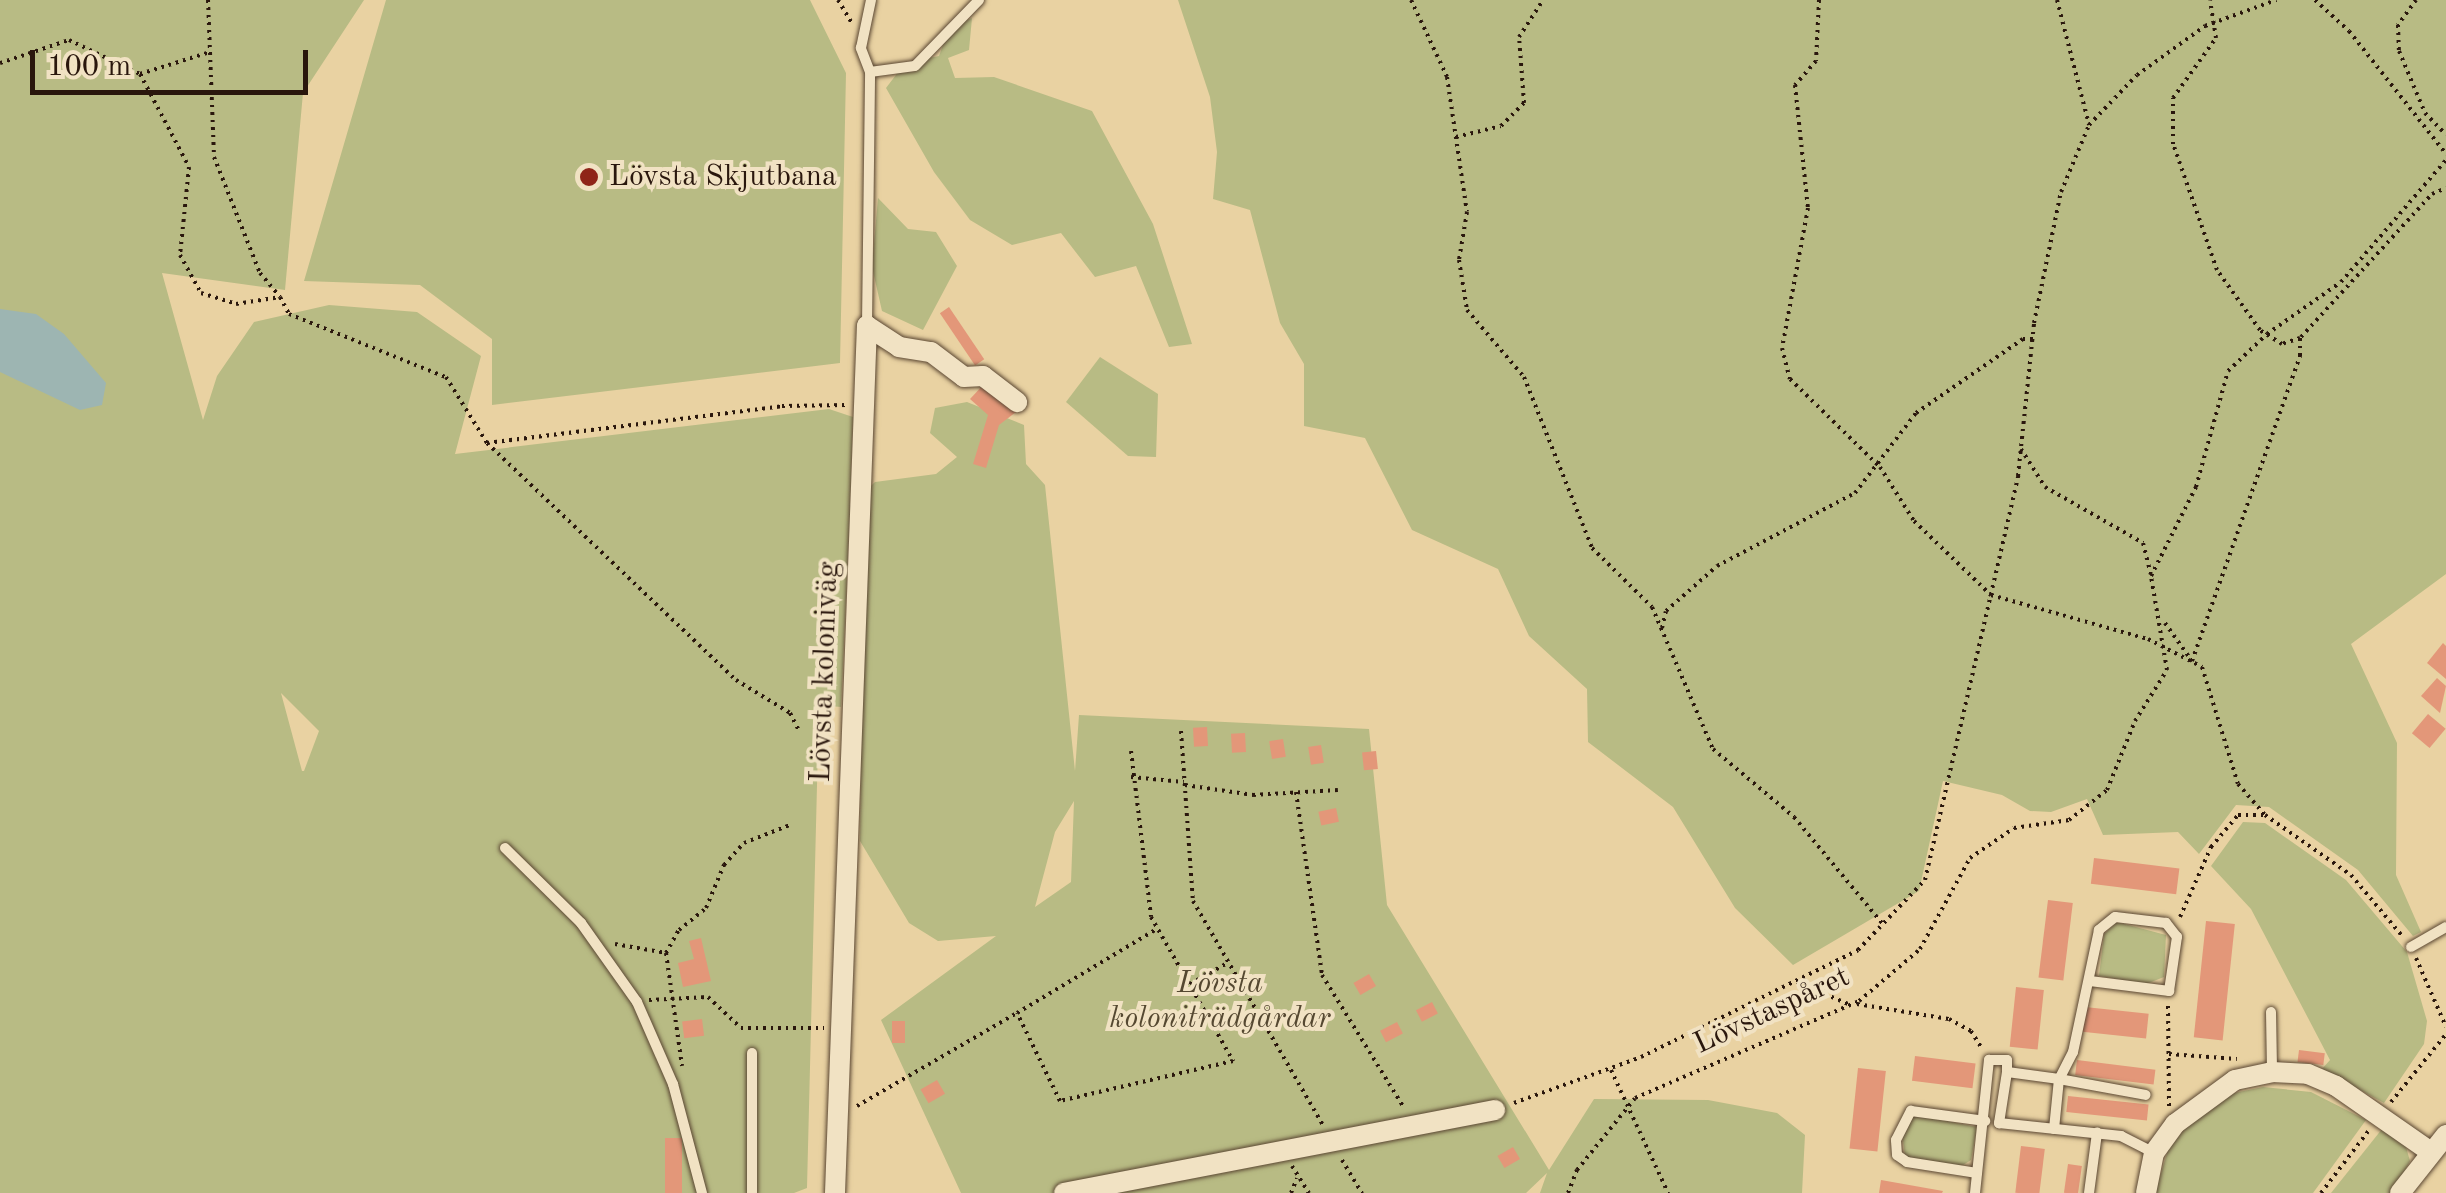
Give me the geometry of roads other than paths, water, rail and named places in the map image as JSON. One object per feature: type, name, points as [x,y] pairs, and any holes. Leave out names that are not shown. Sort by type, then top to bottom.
[{"type":"street","points":[[867,326],[898,347],[931,352],[964,377],[983,376],[1017,402]]},
{"type":"street","name":"Lövsta koloniväg","points":[[835,1193],[831,1123],[839,1027],[839,926],[867,326]]},
{"type":"street","points":[[2146,1193],[2154,1153],[2175,1124],[2235,1080],[2270,1066],[2308,1074],[2336,1086],[2428,1150]]},
{"type":"street","points":[[1064,1193],[1495,1110]]},
{"type":"street","points":[[2400,1193],[2428,1150],[2446,1135]]},
{"type":"lane","points":[[867,326],[870,72],[861,48],[872,0]]},
{"type":"lane","points":[[870,72],[915,66],[979,0]]},
{"type":"lane","points":[[505,848],[596,941],[637,1002],[673,1084],[702,1193]]},
{"type":"lane","points":[[2054,1129],[2059,1078],[2073,1052],[2098,930],[2116,918],[2166,923],[2177,936],[2169,991],[2090,981]]},
{"type":"lane","points":[[2411,948],[2446,927]]},
{"type":"lane","points":[[2270,1066],[2271,1012]]},
{"type":"lane","points":[[752,1053],[752,1193]]},
{"type":"lane","points":[[1975,1193],[1989,1060],[2007,1060],[1999,1123],[2120,1136],[2154,1153]]},
{"type":"lane","points":[[2007,1072],[2146,1095]]},
{"type":"lane","points":[[1977,1173],[1908,1162],[1897,1155],[1896,1140],[1911,1112],[1984,1121]]},
{"type":"lane","points":[[2089,1193],[2097,1133]]},
{"type":"water","points":[[0,309],[36,314],[64,334],[106,383],[102,405],[80,410],[0,372]]},
{"type":"place","name":"Lövsta Skjutbana","points":[[589,177]]},
{"type":"park label","name":"Lövsta koloniträdgårdar","points":[[1220,1001]]}]
